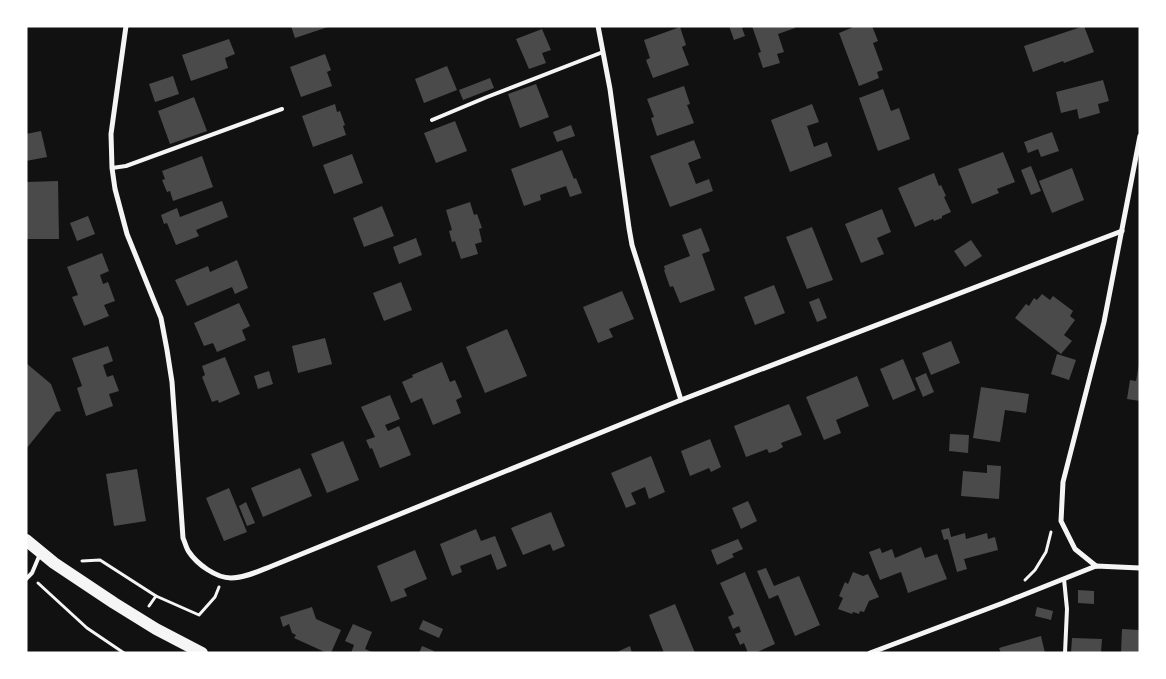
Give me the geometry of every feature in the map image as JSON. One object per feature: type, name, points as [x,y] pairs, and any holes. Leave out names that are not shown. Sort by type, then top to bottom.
[{"type":"main road","points":[[26,540],[54,563],[141,620],[202,653]]},
{"type":"street","points":[[126,26],[111,134],[115,189],[127,234],[160,318],[167,350],[172,382],[183,538],[188,551],[198,562],[224,577],[233,578],[248,575],[272,566],[681,400],[1122,231]]},
{"type":"street","points":[[598,26],[610,88],[632,245],[681,400]]},
{"type":"street","points":[[1096,566],[1075,549],[1061,521],[1063,482],[1104,322],[1140,136]]},
{"type":"street","points":[[870,653],[1003,604],[1096,566],[1140,568]]},
{"type":"lane","points":[[432,120],[604,52]]},
{"type":"lane","points":[[112,168],[126,166],[282,109]]},
{"type":"lane","points":[[26,579],[32,573],[41,552]]},
{"type":"lane","points":[[1064,579],[1067,609],[1065,653]]},
{"type":"path","points":[[1024,581],[1035,570],[1046,552],[1062,500]]},
{"type":"path","points":[[54,563],[100,560],[156,596],[199,615],[215,597],[224,577]]},
{"type":"path","points":[[32,573],[38,583],[87,628],[124,653]]},
{"type":"building","points":[[291,26],[328,26],[328,27],[295,38]]},
{"type":"building","points":[[729,26],[746,26],[742,28],[745,36],[734,40]]},
{"type":"building","points":[[752,26],[795,26],[795,28],[778,34],[784,52],[777,54],[780,63],[763,68],[758,53],[761,52]]},
{"type":"building","points":[[856,26],[872,26],[878,41],[873,43],[883,70],[877,72],[879,78],[859,86],[839,33]]},
{"type":"building","points":[[1084,26],[1094,52],[1033,72],[1024,46]]},
{"type":"building","points":[[680,27],[686,45],[682,47],[689,65],[653,78],[646,60],[650,58],[644,40]]},
{"type":"building","points":[[542,29],[551,50],[542,53],[546,63],[529,69],[516,39]]},
{"type":"building","points":[[229,39],[235,54],[225,58],[228,68],[191,81],[182,55]]},
{"type":"building","points":[[325,54],[331,70],[327,72],[332,86],[301,97],[290,67]]},
{"type":"building","points":[[447,66],[457,90],[424,103],[415,79]]},
{"type":"building","points":[[173,76],[179,94],[155,102],[149,84]]},
{"type":"building","points":[[490,78],[494,88],[463,100],[459,90]]},
{"type":"building","points":[[1103,80],[1109,101],[1098,104],[1100,113],[1079,119],[1077,109],[1061,113],[1056,92]]},
{"type":"building","points":[[536,84],[549,117],[520,128],[508,94]]},
{"type":"building","points":[[684,86],[690,104],[687,105],[694,123],[657,136],[651,118],[654,117],[647,99]]},
{"type":"building","points":[[883,89],[891,111],[899,108],[910,139],[878,151],[859,98]]},
{"type":"building","points":[[194,97],[207,131],[170,144],[158,111]]},
{"type":"building","points":[[335,104],[337,112],[340,111],[345,125],[343,126],[346,135],[313,147],[302,116]]},
{"type":"building","points":[[812,104],[819,122],[807,126],[814,147],[827,142],[832,156],[790,172],[771,120]]},
{"type":"building","points":[[455,121],[467,151],[436,163],[424,133]]},
{"type":"building","points":[[571,125],[575,136],[557,142],[553,132]]},
{"type":"building","points":[[41,131],[47,157],[26,161],[26,134]]},
{"type":"building","points":[[1052,132],[1059,151],[1041,157],[1038,149],[1028,153],[1024,142]]},
{"type":"building","points":[[694,140],[701,158],[688,163],[696,184],[709,179],[713,191],[670,207],[650,156]]},
{"type":"building","points":[[562,150],[582,193],[570,197],[566,186],[540,195],[541,200],[524,206],[511,169]]},
{"type":"building","points":[[1003,152],[1015,182],[997,189],[999,193],[972,204],[958,169]]},
{"type":"building","points":[[352,154],[363,183],[334,194],[323,165]]},
{"type":"building","points":[[202,156],[213,187],[173,201],[170,191],[167,192],[162,180],[165,179],[162,171]]},
{"type":"building","points":[[1031,166],[1041,191],[1031,195],[1021,170]]},
{"type":"building","points":[[1072,168],[1084,200],[1052,213],[1039,181]]},
{"type":"building","points":[[934,173],[939,186],[941,185],[946,196],[944,197],[951,212],[942,216],[942,218],[934,221],[933,219],[915,227],[898,188]]},
{"type":"building","points":[[58,181],[59,239],[26,239],[26,182]]},
{"type":"building","points":[[222,201],[228,217],[196,230],[199,236],[176,245],[167,223],[164,224],[161,215],[177,208],[180,217]]},
{"type":"building","points":[[470,202],[474,215],[477,214],[482,228],[479,229],[482,242],[475,244],[478,254],[461,259],[455,241],[452,242],[449,231],[452,230],[446,210]]},
{"type":"building","points":[[382,206],[394,236],[364,247],[353,218]]},
{"type":"building","points":[[882,209],[891,232],[877,238],[884,254],[861,263],[845,224]]},
{"type":"building","points":[[88,216],[95,234],[77,241],[70,223]]},
{"type":"building","points":[[812,227],[833,280],[807,289],[786,237]]},
{"type":"building","points":[[701,228],[710,251],[702,254],[715,290],[680,303],[673,286],[670,287],[664,266],[690,256],[682,235]]},
{"type":"building","points":[[416,238],[422,255],[399,264],[393,247]]},
{"type":"building","points":[[971,240],[982,256],[965,267],[954,251]]},
{"type":"building","points":[[102,253],[109,271],[100,275],[103,284],[108,282],[115,301],[104,305],[109,316],[84,326],[72,297],[78,295],[67,267]]},
{"type":"building","points":[[237,260],[248,288],[235,294],[232,287],[187,306],[175,280],[208,266],[210,272]]},
{"type":"building","points":[[401,282],[412,310],[384,321],[373,293]]},
{"type":"building","points":[[774,285],[785,313],[755,325],[744,297]]},
{"type":"building","points":[[622,291],[634,319],[609,329],[613,337],[598,343],[583,307]]},
{"type":"building","points":[[1042,294],[1050,300],[1053,296],[1073,311],[1070,316],[1075,320],[1064,335],[1072,341],[1061,354],[1015,318],[1026,304],[1029,306],[1034,298],[1037,300]]},
{"type":"building","points":[[819,298],[827,318],[817,322],[809,302]]},
{"type":"building","points":[[239,303],[250,326],[242,330],[246,340],[217,352],[213,343],[204,346],[194,323]]},
{"type":"building","points":[[507,329],[527,376],[485,393],[466,347]]},
{"type":"building","points":[[325,338],[332,364],[298,373],[292,346]]},
{"type":"building","points":[[951,341],[960,363],[931,375],[922,353]]},
{"type":"building","points":[[108,346],[113,361],[103,365],[107,377],[113,375],[119,391],[109,394],[113,406],[86,416],[77,388],[82,386],[72,358]]},
{"type":"building","points":[[1057,354],[1076,360],[1069,380],[1051,374]]},
{"type":"building","points":[[225,357],[240,394],[219,403],[218,400],[212,402],[202,377],[205,375],[202,366]]},
{"type":"building","points":[[903,359],[916,390],[893,400],[880,369]]},
{"type":"building","points":[[442,362],[450,382],[455,380],[462,397],[456,400],[461,413],[433,425],[422,398],[411,403],[402,382],[413,377],[412,375]]},
{"type":"building","points":[[26,363],[51,384],[61,411],[56,412],[26,449]]},
{"type":"building","points":[[1139,364],[1140,401],[1127,399],[1130,380],[1136,381]]},
{"type":"building","points":[[269,371],[273,384],[258,389],[254,376]]},
{"type":"building","points":[[926,373],[934,392],[923,397],[915,378]]},
{"type":"building","points":[[857,376],[869,406],[836,420],[841,433],[824,440],[806,397]]},
{"type":"building","points":[[981,387],[1029,394],[1026,413],[1005,410],[1000,442],[973,438]]},
{"type":"building","points":[[390,395],[400,419],[385,425],[388,431],[399,426],[411,455],[380,468],[372,448],[370,449],[366,440],[375,437],[361,407]]},
{"type":"building","points":[[789,404],[802,435],[781,443],[783,447],[776,451],[769,453],[767,449],[746,457],[734,426]]},
{"type":"building","points":[[950,434],[969,435],[968,453],[949,451]]},
{"type":"building","points":[[710,439],[721,467],[711,472],[709,468],[690,476],[681,451]]},
{"type":"building","points":[[343,441],[359,480],[327,493],[311,454]]},
{"type":"building","points":[[651,456],[665,492],[649,499],[645,487],[631,493],[636,504],[626,508],[611,473]]},
{"type":"building","points":[[987,465],[1001,466],[999,499],[961,496],[963,471],[987,473]]},
{"type":"building","points":[[300,468],[312,496],[263,517],[251,488]]},
{"type":"building","points":[[137,469],[146,521],[114,526],[106,474]]},
{"type":"building","points":[[229,488],[247,532],[224,541],[206,498]]},
{"type":"building","points":[[748,501],[757,521],[741,529],[732,508]]},
{"type":"building","points":[[246,502],[255,523],[247,526],[239,506]]},
{"type":"building","points":[[551,512],[565,546],[553,551],[550,544],[523,555],[511,528]]},
{"type":"building","points":[[949,528],[951,537],[965,533],[966,539],[987,533],[988,539],[995,537],[998,550],[964,559],[967,569],[957,572],[948,539],[944,540],[941,530]]},
{"type":"building","points":[[476,529],[481,541],[495,536],[507,566],[497,570],[491,554],[460,566],[462,572],[452,576],[440,544]]},
{"type":"building","points":[[738,539],[743,549],[732,554],[734,557],[717,565],[711,550]]},
{"type":"building","points":[[921,547],[925,558],[937,554],[947,579],[908,593],[901,572],[880,580],[869,552],[880,548],[882,553],[892,549],[895,558]]},
{"type":"building","points":[[415,550],[427,579],[404,589],[407,596],[391,602],[377,566]]},
{"type":"building","points":[[766,568],[774,586],[799,576],[820,625],[795,636],[778,595],[769,599],[757,571]]},
{"type":"building","points":[[745,572],[775,644],[755,653],[748,653],[744,643],[740,645],[735,634],[741,632],[739,626],[733,629],[728,617],[734,614],[720,583]]},
{"type":"building","points":[[853,572],[863,576],[868,574],[879,597],[869,601],[864,612],[860,611],[859,614],[853,612],[852,614],[838,609],[843,598],[839,596],[845,582],[848,584]]},
{"type":"building","points":[[1078,590],[1094,591],[1094,604],[1078,603]]},
{"type":"building","points":[[675,604],[695,653],[664,653],[649,615]]},
{"type":"building","points":[[312,607],[316,619],[341,630],[331,653],[327,653],[294,638],[296,635],[292,633],[289,624],[283,627],[280,617]]},
{"type":"building","points":[[1037,607],[1053,611],[1051,620],[1035,616]]},
{"type":"building","points":[[423,620],[443,629],[439,638],[419,629]]},
{"type":"building","points":[[353,624],[372,632],[365,649],[374,653],[351,653],[354,645],[345,641]]},
{"type":"building","points":[[1122,629],[1140,630],[1140,653],[1121,653]]},
{"type":"building","points":[[1041,636],[1045,653],[1001,653],[999,648]]},
{"type":"building","points":[[1072,638],[1102,639],[1101,653],[1071,653]]},
{"type":"building","points":[[422,646],[434,651],[433,653],[419,653]]},
{"type":"building","points":[[630,646],[632,653],[615,653]]}]
